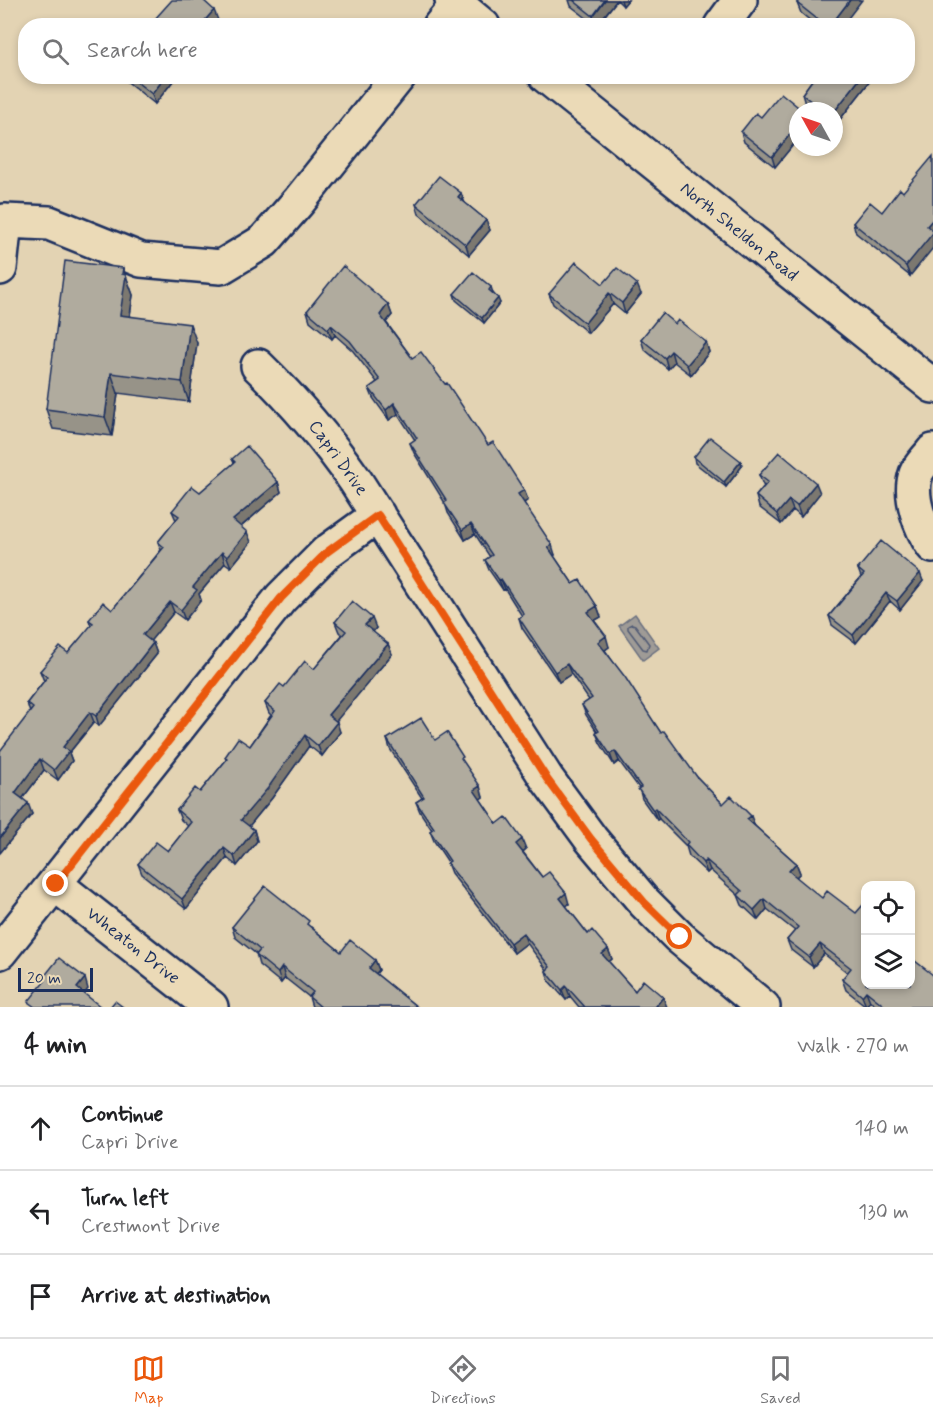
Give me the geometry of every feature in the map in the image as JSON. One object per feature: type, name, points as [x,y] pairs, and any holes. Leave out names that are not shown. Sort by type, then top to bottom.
[{"type":"street","points":[[727,18],[740,0]]},
{"type":"street","points":[[450,10],[466,18]]},
{"type":"street","points":[[0,268],[3,222],[49,223],[141,260],[220,267],[264,241],[393,84]]},
{"type":"street","name":"North Sheldon Road","points":[[556,84],[927,369]]},
{"type":"street","name":"Capri Drive","points":[[258,366],[289,396],[324,436],[356,480],[547,779],[591,839],[644,902],[680,937],[763,1007]]},
{"type":"street","points":[[933,451],[916,474],[914,495],[924,533],[933,546]]},
{"type":"street","points":[[0,952],[281,598],[327,552],[378,515]]},
{"type":"street","name":"Wheaton Drive","points":[[56,884],[211,1007]]},
{"type":"water","points":[[635,614],[659,648],[643,660],[619,626]]},
{"type":"building","points":[[172,0],[203,0],[214,10],[207,18],[156,18]]},
{"type":"building","points":[[573,0],[605,0],[593,16]]},
{"type":"building","points":[[800,0],[850,0],[836,18],[816,18],[797,3]]},
{"type":"building","points":[[139,84],[160,84],[152,94]]},
{"type":"building","points":[[809,84],[856,84],[842,102],[812,102],[802,94]]},
{"type":"building","points":[[781,93],[792,102],[789,102],[789,135],[772,157],[741,132],[756,113],[761,117]]},
{"type":"building","points":[[933,156],[933,219],[927,226],[933,233],[906,266],[853,223],[870,202],[882,212],[900,189],[903,192]]},
{"type":"building","points":[[439,176],[461,193],[458,197],[486,220],[466,245],[416,204]]},
{"type":"building","points":[[65,261],[123,268],[122,274],[126,275],[120,315],[190,324],[182,382],[111,373],[105,417],[46,409]]},
{"type":"building","points":[[576,262],[603,284],[617,268],[637,284],[622,303],[609,293],[585,323],[549,294]]},
{"type":"building","points":[[343,266],[388,304],[380,315],[412,358],[421,352],[445,384],[447,383],[488,445],[493,442],[524,490],[518,494],[552,545],[548,547],[573,584],[580,580],[597,606],[588,612],[606,636],[598,642],[625,677],[661,733],[664,731],[697,777],[723,804],[731,796],[751,816],[747,819],[796,863],[789,871],[822,898],[827,891],[856,913],[861,907],[861,989],[915,989],[915,961],[933,975],[933,1007],[886,1007],[866,991],[862,996],[842,979],[851,968],[820,944],[809,957],[787,940],[798,927],[764,899],[754,910],[738,895],[742,891],[706,860],[703,863],[686,845],[688,842],[655,808],[653,810],[638,789],[641,787],[615,751],[610,754],[596,733],[599,731],[582,705],[592,698],[567,664],[555,672],[519,618],[524,614],[501,579],[499,580],[485,560],[492,555],[471,524],[462,530],[444,503],[447,501],[410,443],[417,438],[394,403],[386,410],[369,388],[380,380],[350,341],[331,325],[328,329],[307,311]]},
{"type":"building","points":[[473,272],[491,287],[489,290],[498,298],[482,318],[454,294]]},
{"type":"building","points":[[662,313],[675,324],[678,320],[706,342],[687,365],[671,351],[665,358],[641,339]]},
{"type":"building","points":[[710,437],[741,461],[724,482],[694,457]]},
{"type":"building","points":[[247,446],[278,482],[233,520],[247,532],[227,557],[222,552],[193,587],[197,590],[181,610],[170,602],[143,635],[153,643],[96,716],[90,712],[63,747],[69,751],[54,770],[40,759],[15,793],[28,803],[0,838],[0,751],[33,708],[27,703],[47,677],[40,671],[60,647],[68,653],[93,623],[89,620],[103,602],[112,610],[164,547],[158,542],[179,516],[172,511],[192,486],[200,492],[235,462],[232,459]]},
{"type":"building","points":[[779,452],[816,483],[797,506],[789,500],[777,514],[756,496],[768,482],[759,475]]},
{"type":"building","points":[[881,541],[920,573],[897,601],[886,593],[853,635],[829,616],[864,574],[858,569]]},
{"type":"building","points":[[352,601],[372,618],[365,625],[388,644],[328,715],[337,722],[318,746],[305,735],[268,788],[241,820],[254,830],[234,856],[224,848],[182,899],[138,864],[156,842],[168,851],[191,822],[177,810],[195,788],[200,792],[227,759],[225,757],[238,738],[250,746],[275,711],[265,703],[280,684],[284,687],[305,661],[314,669],[346,631],[335,622]]},
{"type":"building","points":[[421,718],[435,740],[447,732],[480,786],[474,790],[497,824],[506,817],[522,839],[516,844],[542,877],[549,872],[566,893],[560,898],[588,934],[592,930],[608,949],[602,954],[635,991],[643,980],[663,997],[656,1006],[658,1007],[585,1007],[566,986],[562,990],[546,971],[550,967],[523,933],[510,943],[447,863],[450,861],[430,831],[434,828],[416,802],[424,797],[387,739]]},
{"type":"building","points":[[265,886],[309,921],[307,924],[341,952],[350,940],[375,960],[369,968],[417,1007],[321,1007],[309,997],[313,992],[282,967],[278,973],[256,955],[260,950],[232,927]]},
{"type":"building","points":[[59,958],[85,978],[77,988],[101,1007],[35,1007],[28,1002],[45,981],[43,978]]},
{"type":"building","points":[[115,1001],[123,1007],[110,1007]]},
{"type":"route","points":[[56,884],[281,598],[327,552],[378,515],[547,779],[591,839],[644,902],[680,937]]}]
